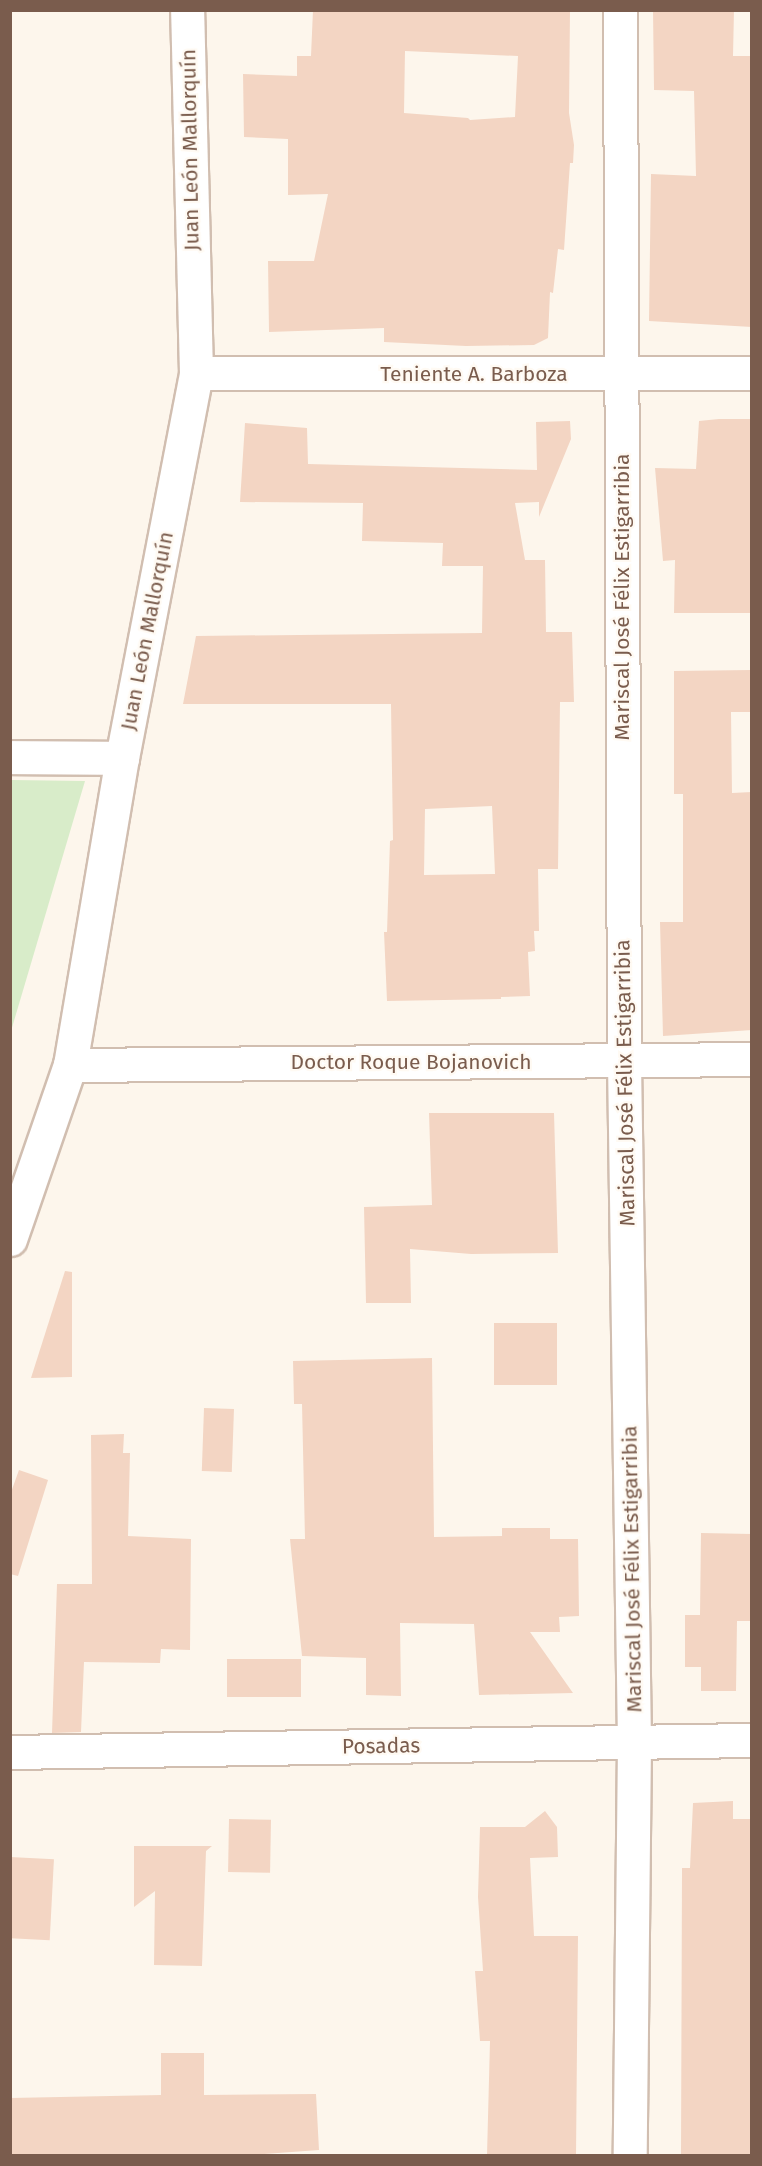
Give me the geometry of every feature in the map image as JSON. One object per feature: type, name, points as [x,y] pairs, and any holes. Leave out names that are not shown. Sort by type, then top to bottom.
[{"type":"street","name":"Juan León Mallorquín","points":[[10,1239],[70,1065],[122,758],[196,373],[187,10]]},
{"type":"street","name":"Mariscal José Félix Estigarribia","points":[[620,10],[624,1061],[634,1742],[630,2156]]},
{"type":"street","name":"Teniente A. Barboza","points":[[196,373],[621,375],[752,373]]},
{"type":"street","points":[[10,757],[122,758]]},
{"type":"street","name":"Doctor Roque Bojanovich","points":[[70,1065],[752,1059]]},
{"type":"street","name":"Posadas","points":[[10,1752],[752,1740]]},
{"type":"green space","points":[[10,780],[85,781],[11,1031]]},
{"type":"building","points":[[313,10],[570,10],[569,113],[574,145],[573,163],[570,163],[564,250],[558,249],[553,293],[550,292],[548,338],[534,345],[466,346],[384,342],[384,328],[269,332],[268,261],[314,261],[328,194],[288,195],[288,139],[244,137],[243,74],[297,76],[297,56],[311,56]],"holes":[[[405,51],[518,56],[515,117],[470,120],[404,113]]]},
{"type":"building","points":[[653,10],[734,10],[733,56],[752,56],[752,327],[649,321],[651,174],[696,176],[694,91],[654,90]]},
{"type":"building","points":[[752,419],[752,613],[674,613],[675,560],[663,561],[655,468],[696,469],[699,421]]},
{"type":"building","points":[[570,421],[571,439],[539,517],[539,502],[515,503],[525,560],[545,560],[546,632],[572,632],[574,702],[560,702],[558,869],[538,869],[539,931],[534,931],[535,951],[528,952],[530,996],[501,997],[501,999],[387,1001],[384,932],[387,932],[390,841],[393,840],[391,704],[183,704],[196,636],[482,633],[483,566],[442,566],[443,543],[362,541],[363,503],[240,502],[245,423],[307,428],[308,464],[537,470],[536,422]],"holes":[[[492,806],[495,874],[424,875],[425,809]]]},
{"type":"building","points":[[751,670],[750,712],[731,712],[732,793],[752,792],[752,1030],[663,1036],[660,922],[683,922],[683,794],[674,794],[674,671]]},
{"type":"building","points":[[429,1113],[554,1113],[558,1253],[471,1254],[410,1249],[411,1303],[366,1303],[364,1207],[432,1205]]},
{"type":"building","points":[[65,1271],[72,1272],[72,1377],[31,1378]]},
{"type":"building","points":[[494,1323],[557,1323],[557,1385],[494,1385]]},
{"type":"building","points":[[432,1358],[434,1537],[502,1536],[502,1528],[550,1528],[550,1539],[578,1539],[579,1616],[559,1617],[560,1632],[530,1632],[573,1693],[479,1695],[474,1624],[400,1623],[401,1696],[366,1695],[366,1658],[302,1656],[290,1539],[305,1539],[302,1404],[294,1404],[293,1361]]},
{"type":"building","points":[[204,1408],[234,1409],[232,1472],[202,1471]]},
{"type":"building","points":[[124,1434],[123,1453],[130,1453],[128,1536],[191,1539],[190,1650],[161,1649],[160,1663],[84,1662],[81,1732],[52,1733],[57,1584],[92,1584],[91,1435]]},
{"type":"building","points":[[19,1470],[48,1480],[18,1576],[10,1574],[10,1495]]},
{"type":"building","points":[[701,1533],[752,1534],[752,1621],[737,1621],[736,1691],[701,1691],[701,1667],[685,1667],[685,1615],[700,1615]]},
{"type":"building","points":[[227,1659],[301,1659],[301,1697],[227,1697]]},
{"type":"building","points":[[733,1801],[733,1819],[752,1819],[752,2156],[681,2156],[682,1868],[690,1868],[693,1803]]},
{"type":"building","points":[[545,1811],[557,1827],[558,1857],[530,1858],[534,1936],[578,1936],[576,2156],[487,2155],[490,2041],[480,2041],[475,1971],[483,1971],[478,1897],[480,1827],[525,1827]]},
{"type":"building","points":[[229,1819],[271,1820],[270,1873],[228,1872]]},
{"type":"building","points":[[134,1846],[212,1846],[206,1851],[202,1966],[154,1965],[155,1891],[134,1907]]},
{"type":"building","points":[[10,1857],[54,1859],[50,1940],[10,1938]]},
{"type":"building","points":[[161,2053],[204,2053],[204,2095],[316,2094],[319,2150],[235,2156],[10,2156],[10,2098],[161,2095]]}]
